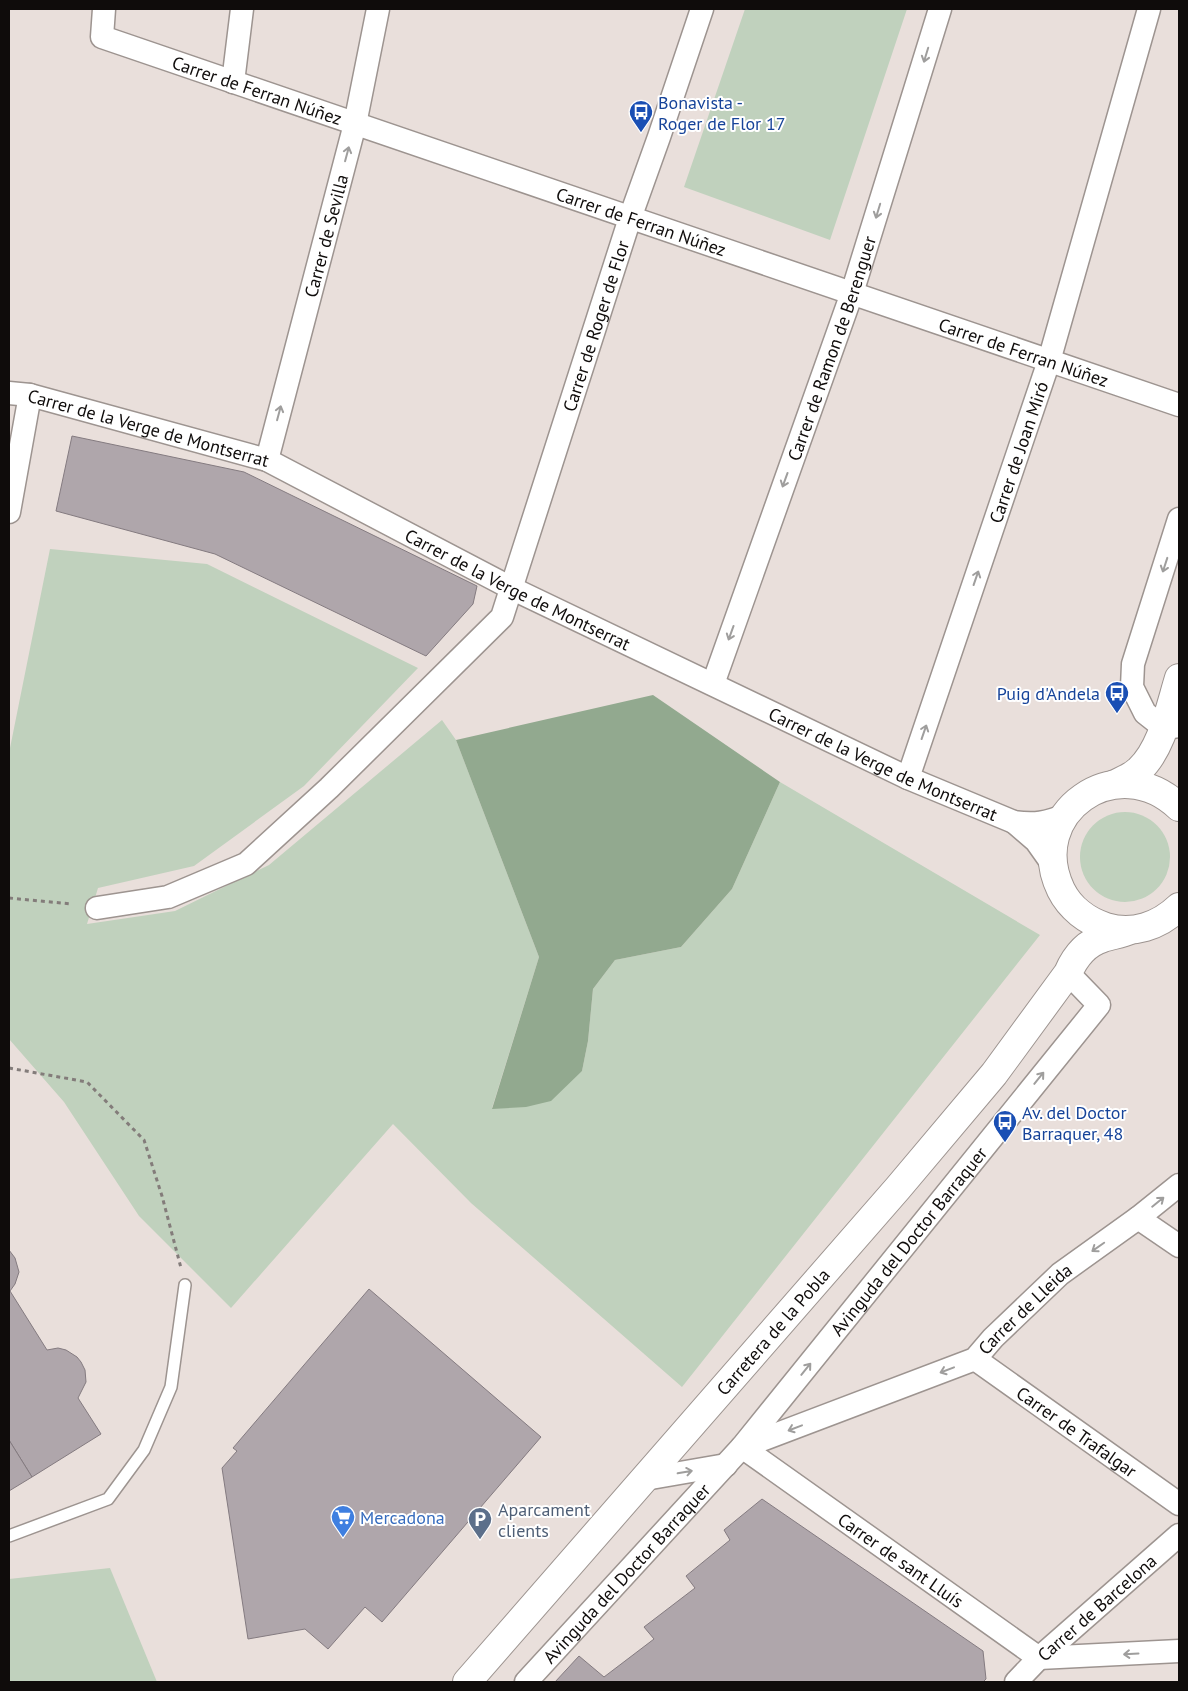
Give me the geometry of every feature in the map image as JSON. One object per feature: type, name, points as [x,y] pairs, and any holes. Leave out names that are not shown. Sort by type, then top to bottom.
[{"type":"street","name":"Carrer de Ferran Núñez","points":[[104,9],[102,38],[1179,405]]},
{"type":"street","points":[[233,82],[242,9]]},
{"type":"street","name":"Carrer de Sevilla","points":[[267,460],[355,124],[378,9]]},
{"type":"street","name":"Carrer de Roger de Flor","points":[[97,908],[168,897],[246,864],[329,788],[502,617],[630,218],[702,9]]},
{"type":"street","name":"Carrer de Ramon de Berenguer","points":[[713,684],[852,293],[940,9]]},
{"type":"street","name":"Carrer de Joan Miró","points":[[908,778],[1049,361],[1149,9]]},
{"type":"street","points":[[9,512],[19,394]]},
{"type":"street","name":"Carrer de la Verge de Montserrat","points":[[19,394],[267,460],[511,588],[908,778],[1014,822],[1031,824],[1049,822],[1066,814]]},
{"type":"street","points":[[1167,731],[1145,712],[1132,686],[1133,664],[1179,518]]},
{"type":"street","points":[[1179,678],[1167,731],[1163,768],[1166,782],[1179,807]]},
{"type":"street","points":[[1053,865],[1054,844],[1060,824],[1066,814],[1087,794],[1115,784],[1138,771],[1147,762],[1167,731]]},
{"type":"street","points":[[1115,784],[1144,786],[1170,798],[1179,807]]},
{"type":"street","name":"Carrer de la Verge de Montserrat","points":[[1014,822],[1036,841],[1053,865]]},
{"type":"street","name":"Carretera de la Pobla","points":[[1053,865],[1057,881],[1073,916],[1076,935],[1074,954],[1068,973]]},
{"type":"street","points":[[1064,896],[1086,918],[1114,929],[1130,930]]},
{"type":"street","name":"Carretera de la Pobla","points":[[468,1682],[898,1188],[994,1074],[1068,973],[1077,956],[1101,938],[1144,928],[1159,922],[1179,907]]},
{"type":"street","name":"Avinguda del Doctor Barraquer","points":[[526,1682],[742,1448],[1099,1005],[1068,973]]},
{"type":"street","name":"Carrer de Lleida","points":[[742,1448],[975,1359],[993,1338],[1060,1274],[1138,1218],[1179,1185]]},
{"type":"street","points":[[1138,1218],[1179,1246]]},
{"type":"street","name":"Carrer de Trafalgar","points":[[975,1359],[1179,1504]]},
{"type":"street","name":"Carrer de sant Lluís","points":[[742,1448],[1039,1658]]},
{"type":"street","name":"Avinguda del Doctor Barraquer","points":[[644,1479],[726,1465]]},
{"type":"street","name":"Carrer de Barcelona","points":[[1016,1682],[1039,1658],[1179,1535]]},
{"type":"street","points":[[1035,1682],[1039,1658],[1179,1651]]},
{"type":"lane","points":[[9,1536],[108,1499],[144,1450],[171,1387],[185,1285]]},
{"type":"path","points":[[9,898],[97,908]]},
{"type":"path","points":[[9,1068],[87,1082],[144,1140],[162,1196],[185,1285]]},
{"type":"green space","points":[[745,9],[907,9],[830,240],[684,187]]},
{"type":"green space","points":[[50,549],[207,564],[418,668],[304,786],[194,866],[98,888],[87,924],[175,911],[269,865],[442,720],[456,740],[539,957],[492,1108],[582,1071],[588,1041],[593,989],[615,960],[681,947],[732,889],[780,782],[1040,935],[682,1387],[471,1203],[393,1124],[231,1308],[139,1216],[64,1102],[9,1039],[9,753]]},
{"type":"green space","points":[[653,695],[780,782],[732,889],[681,947],[615,960],[593,989],[588,1041],[582,1071],[551,1101],[526,1107],[492,1109],[539,957],[456,740]]},
{"type":"green space","points":[[1116,812],[1134,812],[1150,819],[1163,832],[1170,848],[1170,866],[1163,882],[1150,895],[1134,902],[1116,902],[1100,895],[1087,882],[1080,866],[1080,848],[1087,832],[1100,819]]},
{"type":"green space","points":[[110,1568],[157,1682],[9,1682],[9,1579]]},
{"type":"building","points":[[72,436],[244,472],[477,586],[473,604],[426,656],[215,554],[56,511]]},
{"type":"building","points":[[9,1250],[15,1258],[19,1272],[15,1284],[10,1291],[47,1350],[58,1348],[66,1350],[81,1362],[85,1370],[86,1382],[78,1398],[101,1434],[32,1477],[9,1440]]},
{"type":"building","name":"Mercadona","points":[[369,1289],[541,1437],[382,1622],[365,1607],[328,1649],[305,1629],[248,1639],[222,1468],[237,1451],[233,1448]]},
{"type":"building","points":[[9,1440],[32,1477],[9,1491]]},
{"type":"building","points":[[762,1499],[983,1651],[986,1679],[983,1682],[555,1682],[579,1656],[604,1677],[654,1639],[644,1627],[695,1588],[686,1576],[730,1540],[724,1530]]},
{"type":"place","name":"Bonavista - Roger de Flor 17","points":[[641,133]]},
{"type":"place","name":"Puig d'Andela","points":[[1117,714]]},
{"type":"place","name":"Av. del Doctor Barraquer, 48","points":[[1005,1143]]},
{"type":"place","name":"Mercadona","points":[[343,1538]]},
{"type":"place","name":"Aparcament clients","points":[[480,1540]]}]
